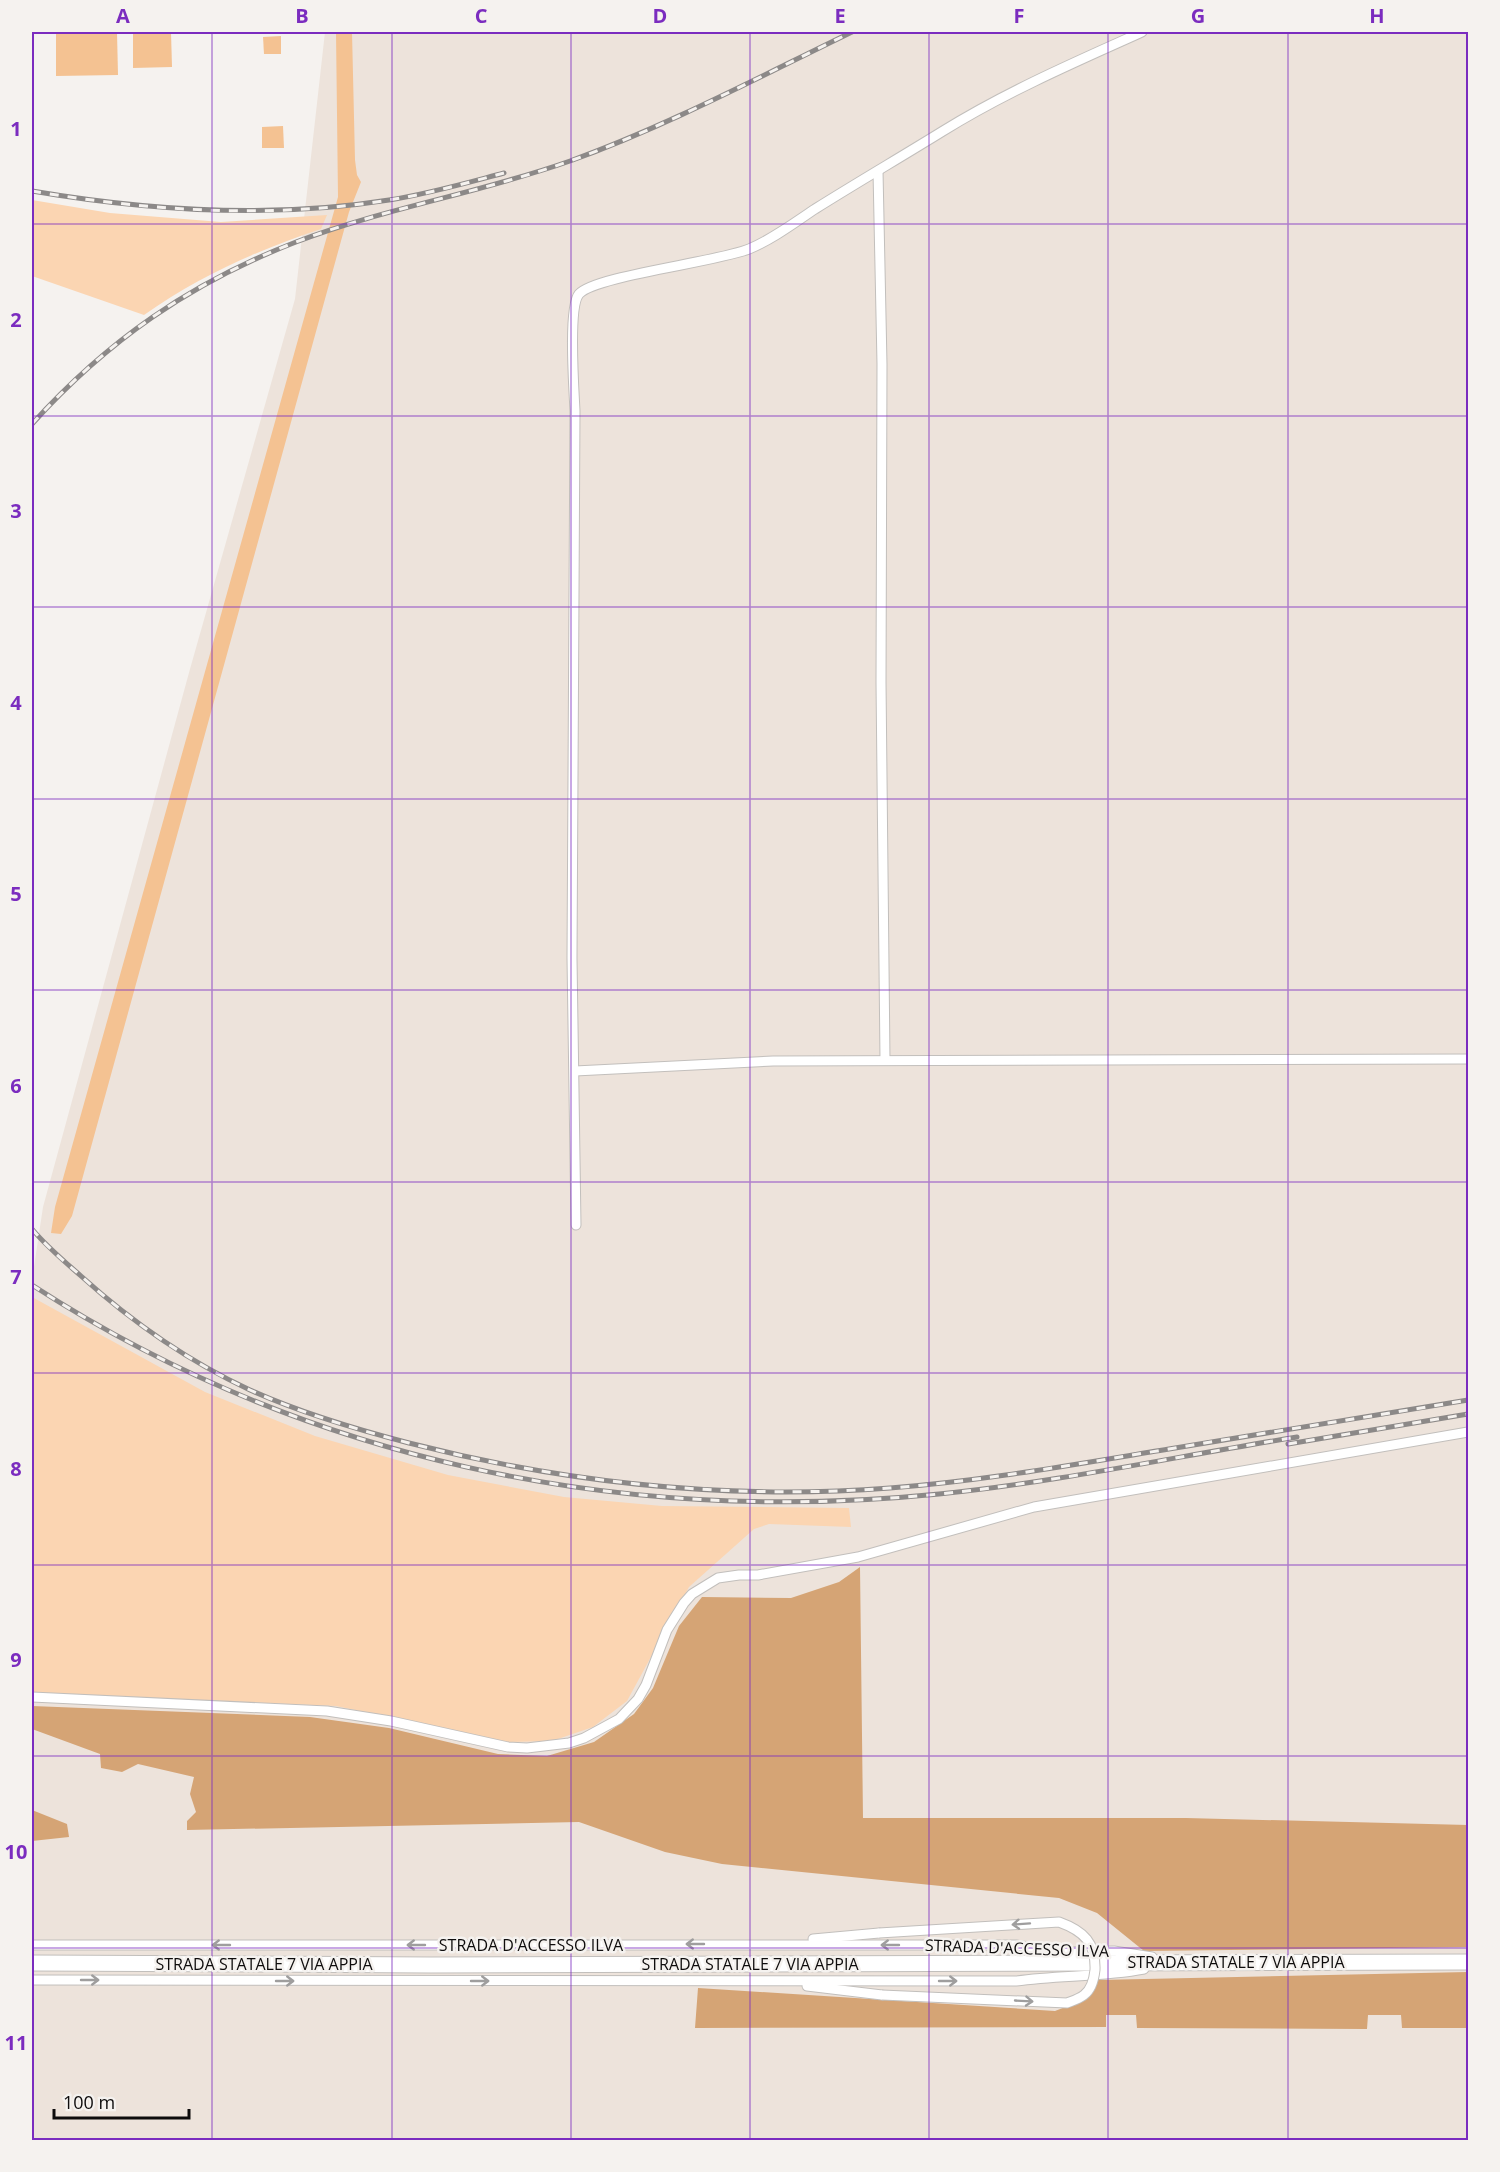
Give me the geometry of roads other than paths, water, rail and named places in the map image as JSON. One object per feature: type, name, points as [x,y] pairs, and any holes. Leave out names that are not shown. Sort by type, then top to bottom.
[{"type":"main road","name":"STRADA STATALE 7 VIA APPIA","points":[[32,1963],[431,1965],[1468,1962]]},
{"type":"street","points":[[576,1225],[572,935],[575,411],[573,329],[576,299],[581,292],[624,277],[718,259],[750,249],[987,106],[1142,32]]},
{"type":"street","points":[[878,171],[882,364],[881,694],[885,1060]]},
{"type":"street","points":[[574,1071],[761,1061],[1468,1059]]},
{"type":"street","points":[[32,1697],[327,1711],[391,1721],[508,1747],[527,1748],[569,1743],[585,1738],[619,1719],[629,1709],[646,1685],[667,1629],[675,1615],[692,1594],[718,1578],[758,1575],[858,1557],[1034,1507],[1468,1432]]},
{"type":"street","points":[[761,1944],[879,1933],[1059,1922],[1073,1927],[1086,1937],[1096,1953],[1094,1981],[1084,1995],[1067,2003],[882,1995],[762,1981]]},
{"type":"street","name":"STRADA D'ACCESSO ILVA","points":[[32,1945],[1016,1945],[1056,1952],[1114,1951],[1178,1962]]},
{"type":"street","name":"STRADA D'ACCESSO ILVA","points":[[32,1980],[1016,1981],[1052,1976],[1113,1975],[1178,1962]]},
{"type":"railway","points":[[32,424],[90,366],[152,317],[221,276],[257,258],[330,230],[570,161],[712,100],[852,32]]},
{"type":"railway","points":[[32,191],[165,208],[255,211],[344,206],[404,198],[504,173]]},
{"type":"railway","points":[[32,1229],[68,1265],[141,1325],[183,1353],[250,1390],[328,1420],[409,1443],[527,1469],[587,1478],[708,1490],[769,1492],[925,1485],[995,1477],[1468,1400]]},
{"type":"railway","points":[[32,1285],[135,1346],[243,1396],[353,1436],[467,1467],[583,1488],[700,1499],[819,1501],[939,1494],[1074,1476],[1297,1437]]},
{"type":"railway","points":[[1288,1444],[1468,1414]]}]
